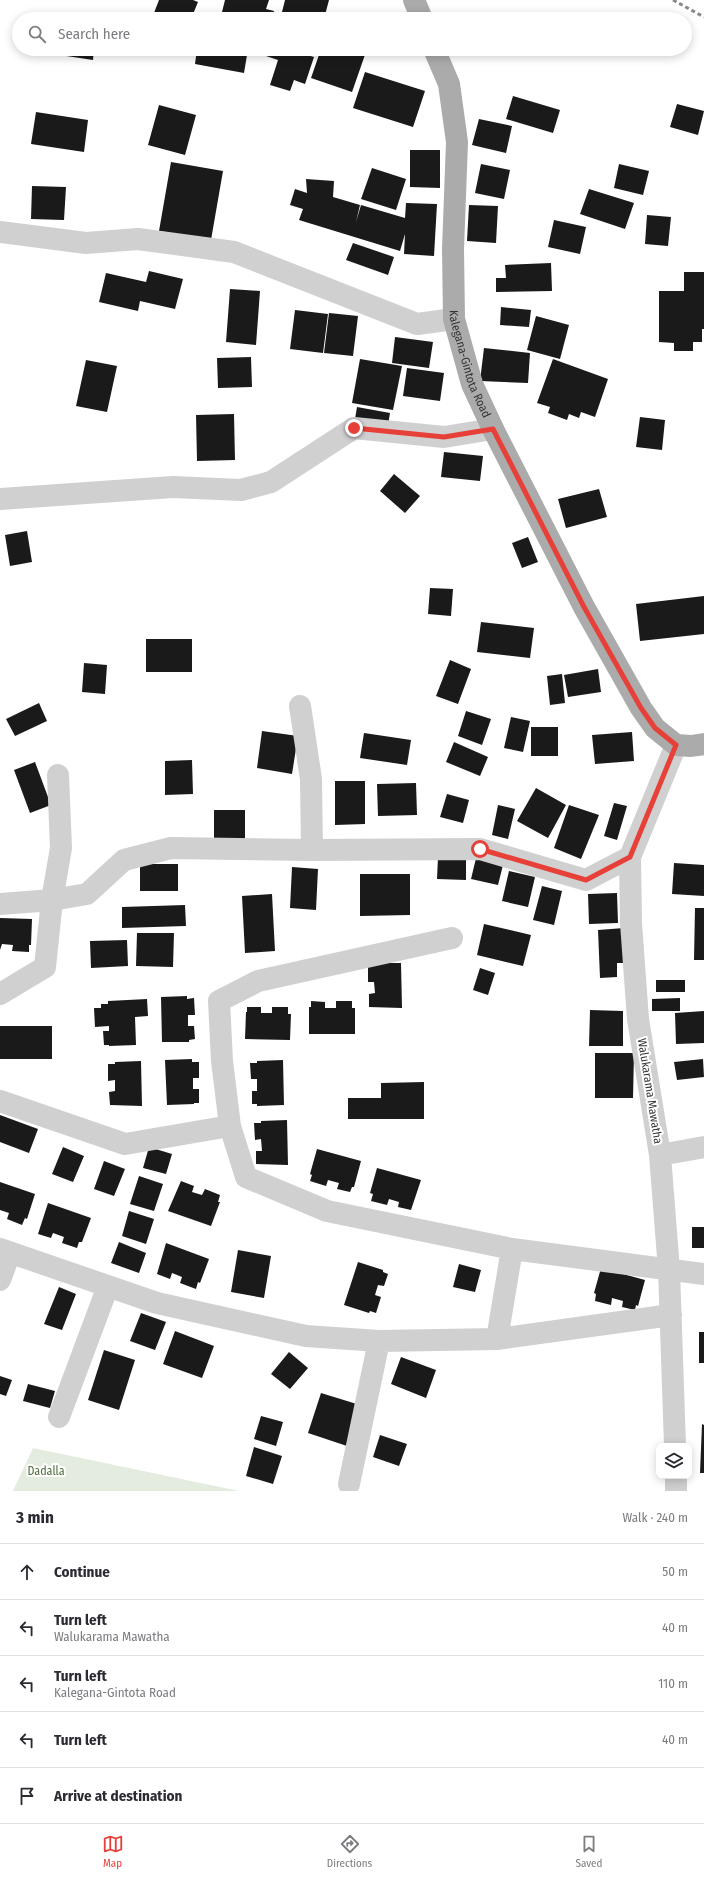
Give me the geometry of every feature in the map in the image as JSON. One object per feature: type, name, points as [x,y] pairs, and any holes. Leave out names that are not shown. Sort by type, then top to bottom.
[{"type":"main road","points":[[414,0],[419,12]]},
{"type":"main road","name":"Kalegana-Gintota Road","points":[[437,56],[449,84],[457,142],[453,249],[454,319],[472,384],[493,429],[584,607],[641,708],[655,728],[676,745]]},
{"type":"main road","points":[[676,745],[691,746],[704,744]]},
{"type":"street","points":[[0,232],[86,243],[138,239],[234,252],[416,324],[454,319]]},
{"type":"street","points":[[0,499],[172,487],[242,490],[271,482],[354,428],[444,437],[493,429]]},
{"type":"street","points":[[300,706],[311,779],[312,850]]},
{"type":"street","name":"Walukarama Mawatha","points":[[675,1443],[669,1270],[660,1155],[638,1019],[631,923],[630,857],[676,745]]},
{"type":"street","points":[[0,994],[45,967],[52,900],[61,848],[58,775]]},
{"type":"street","points":[[0,904],[52,900],[87,894],[124,860],[171,848],[312,850],[480,849],[586,880],[630,857]]},
{"type":"street","points":[[452,938],[258,980],[219,1001],[222,1061],[230,1126],[246,1177],[327,1211],[512,1249],[704,1274]]},
{"type":"street","points":[[0,1101],[125,1144],[230,1126]]},
{"type":"street","points":[[660,1155],[704,1146]]},
{"type":"street","points":[[497,1339],[512,1249]]},
{"type":"street","points":[[0,1280],[5,1251],[157,1303],[306,1336],[379,1342],[497,1339],[671,1315]]},
{"type":"street","points":[[59,1417],[108,1286]]},
{"type":"street","points":[[349,1484],[379,1342]]},
{"type":"street","points":[[676,1479],[676,1491]]},
{"type":"green space","name":"Dadalla","points":[[33,1448],[239,1491],[13,1491]]},
{"type":"building","points":[[159,0],[193,0],[198,2],[194,12],[154,12]]},
{"type":"building","points":[[225,0],[269,0],[266,9],[274,11],[274,12],[222,12]]},
{"type":"building","points":[[285,0],[329,0],[326,12],[282,12]]},
{"type":"building","points":[[66,56],[93,56],[93,60]]},
{"type":"building","points":[[196,56],[247,56],[244,73],[195,64]]},
{"type":"building","points":[[266,56],[314,57],[305,84],[294,80],[290,91],[270,85],[278,60]]},
{"type":"building","points":[[319,56],[365,56],[352,92],[311,78]]},
{"type":"building","points":[[365,72],[425,91],[413,127],[353,108]]},
{"type":"building","points":[[513,96],[560,110],[553,133],[506,119]]},
{"type":"building","points":[[677,104],[704,111],[698,135],[670,127]]},
{"type":"building","points":[[159,105],[196,115],[185,155],[148,145]]},
{"type":"building","points":[[36,112],[88,120],[84,152],[31,144]]},
{"type":"building","points":[[479,119],[512,126],[506,153],[472,145]]},
{"type":"building","points":[[410,150],[440,150],[440,188],[410,187]]},
{"type":"building","points":[[171,162],[223,171],[211,240],[159,231]]},
{"type":"building","points":[[481,164],[510,170],[504,199],[475,193]]},
{"type":"building","points":[[619,164],[649,171],[643,195],[614,188]]},
{"type":"building","points":[[372,168],[406,179],[396,210],[361,199]]},
{"type":"building","points":[[306,179],[334,181],[333,197],[360,205],[356,222],[361,205],[405,218],[406,203],[437,204],[434,256],[404,254],[405,234],[400,251],[299,220],[303,209],[290,205],[295,189],[307,193]]},
{"type":"building","points":[[32,186],[66,187],[64,220],[31,219]]},
{"type":"building","points":[[589,189],[634,203],[625,229],[580,214]]},
{"type":"building","points":[[469,205],[498,206],[496,243],[467,241]]},
{"type":"building","points":[[647,215],[671,217],[668,246],[645,244]]},
{"type":"building","points":[[554,220],[586,227],[580,254],[548,247]]},
{"type":"building","points":[[353,243],[394,257],[388,275],[346,260]]},
{"type":"building","points":[[551,263],[552,291],[496,292],[496,278],[506,278],[505,265]]},
{"type":"building","points":[[149,271],[183,279],[175,309],[140,301],[138,311],[99,302],[106,273],[146,282]]},
{"type":"building","points":[[684,272],[704,272],[704,329],[702,329],[702,342],[693,342],[693,351],[674,351],[674,343],[659,342],[659,291],[684,291]]},
{"type":"building","points":[[230,289],[260,291],[256,345],[226,342]]},
{"type":"building","points":[[501,307],[531,310],[529,327],[500,325]]},
{"type":"building","points":[[295,310],[328,314],[323,353],[290,349]]},
{"type":"building","points":[[329,313],[358,316],[353,356],[324,353]]},
{"type":"building","points":[[536,316],[569,325],[560,359],[527,350]]},
{"type":"building","points":[[395,337],[433,342],[429,368],[392,363]]},
{"type":"building","points":[[484,348],[530,353],[528,383],[480,381]]},
{"type":"building","points":[[251,357],[252,387],[218,388],[217,358]]},
{"type":"building","points":[[360,359],[402,366],[393,410],[352,403]]},
{"type":"building","points":[[553,359],[608,379],[595,417],[581,412],[579,418],[569,414],[567,420],[548,413],[550,407],[537,403]]},
{"type":"building","points":[[86,360],[117,366],[107,412],[76,406]]},
{"type":"building","points":[[407,368],[444,373],[440,401],[403,396]]},
{"type":"building","points":[[357,407],[390,413],[388,425],[355,419]]},
{"type":"building","points":[[234,414],[235,460],[197,461],[196,415]]},
{"type":"building","points":[[640,417],[665,420],[662,450],[636,447]]},
{"type":"building","points":[[444,452],[483,456],[480,481],[441,477]]},
{"type":"building","points":[[394,474],[420,496],[405,513],[380,491]]},
{"type":"building","points":[[599,489],[607,517],[566,528],[558,499]]},
{"type":"building","points":[[27,531],[32,562],[10,566],[5,535]]},
{"type":"building","points":[[528,537],[538,562],[522,568],[512,543]]},
{"type":"building","points":[[430,588],[453,589],[451,616],[428,614]]},
{"type":"building","points":[[704,596],[704,634],[640,641],[636,604]]},
{"type":"building","points":[[481,622],[534,628],[530,658],[477,652]]},
{"type":"building","points":[[146,639],[192,639],[192,672],[146,672]]},
{"type":"building","points":[[450,660],[471,669],[458,704],[436,696]]},
{"type":"building","points":[[84,663],[107,665],[105,694],[82,692]]},
{"type":"building","points":[[598,669],[601,692],[568,697],[564,675]]},
{"type":"building","points":[[562,674],[565,703],[550,705],[547,676]]},
{"type":"building","points":[[39,703],[47,721],[15,736],[6,719]]},
{"type":"building","points":[[466,711],[491,719],[482,745],[458,736]]},
{"type":"building","points":[[511,717],[530,721],[523,752],[504,748]]},
{"type":"building","points":[[531,727],[558,727],[558,756],[531,756]]},
{"type":"building","points":[[262,731],[298,736],[292,774],[257,768]]},
{"type":"building","points":[[632,732],[634,761],[595,764],[592,735]]},
{"type":"building","points":[[364,733],[411,740],[407,765],[360,758]]},
{"type":"building","points":[[454,742],[488,757],[480,776],[446,762]]},
{"type":"building","points":[[192,760],[193,794],[165,795],[165,761]]},
{"type":"building","points":[[35,762],[51,805],[30,813],[14,770]]},
{"type":"building","points":[[335,781],[365,781],[365,824],[335,825]]},
{"type":"building","points":[[416,783],[417,815],[378,816],[377,784]]},
{"type":"building","points":[[536,788],[566,805],[548,838],[517,821]]},
{"type":"building","points":[[447,794],[469,800],[463,823],[440,817]]},
{"type":"building","points":[[614,803],[627,806],[617,840],[604,836]]},
{"type":"building","points":[[498,805],[515,809],[508,839],[492,835]]},
{"type":"building","points":[[569,805],[599,815],[581,859],[554,848]]},
{"type":"building","points":[[214,810],[245,810],[245,840],[214,840]]},
{"type":"building","points":[[477,854],[504,861],[498,885],[471,879]]},
{"type":"building","points":[[438,857],[466,857],[466,880],[437,879]]},
{"type":"building","points":[[674,863],[704,865],[704,896],[672,894]]},
{"type":"building","points":[[140,864],[178,864],[178,891],[140,891]]},
{"type":"building","points":[[292,867],[318,869],[316,910],[290,908]]},
{"type":"building","points":[[509,871],[535,877],[528,907],[502,901]]},
{"type":"building","points":[[360,874],[410,874],[410,915],[360,916]]},
{"type":"building","points":[[542,886],[562,891],[554,925],[533,920]]},
{"type":"building","points":[[617,893],[618,923],[589,924],[588,894]]},
{"type":"building","points":[[272,894],[275,951],[245,953],[242,896]]},
{"type":"building","points":[[185,905],[186,926],[122,928],[122,907]]},
{"type":"building","points":[[695,908],[704,908],[704,960],[694,960]]},
{"type":"building","points":[[0,918],[32,919],[31,945],[29,945],[29,952],[12,951],[13,945],[2,944],[0,950]]},
{"type":"building","points":[[484,924],[531,935],[523,966],[477,955]]},
{"type":"building","points":[[624,928],[625,963],[617,963],[617,977],[600,978],[598,930]]},
{"type":"building","points":[[137,933],[174,933],[173,967],[136,966]]},
{"type":"building","points":[[127,940],[128,966],[91,968],[90,941]]},
{"type":"building","points":[[374,963],[401,963],[402,1008],[369,1007],[369,994],[375,993],[374,982],[368,982],[368,966]]},
{"type":"building","points":[[480,968],[495,973],[488,995],[473,990]]},
{"type":"building","points":[[656,980],[685,980],[685,992],[656,992]]},
{"type":"building","points":[[187,996],[187,999],[194,998],[195,1015],[188,1015],[188,1026],[194,1026],[195,1039],[189,1040],[189,1042],[162,1042],[161,997]]},
{"type":"building","points":[[680,998],[680,1011],[652,1011],[652,999]]},
{"type":"building","points":[[147,999],[148,1016],[135,1017],[136,1045],[104,1045],[103,1031],[109,1031],[109,1026],[95,1027],[94,1008],[101,1008],[101,1004],[108,1004],[108,1001]]},
{"type":"building","points":[[311,1001],[325,1002],[325,1008],[336,1008],[336,1001],[352,1001],[352,1008],[355,1008],[355,1034],[309,1034],[309,1007],[311,1007]]},
{"type":"building","points":[[247,1007],[261,1007],[261,1013],[272,1013],[272,1007],[288,1007],[288,1014],[291,1014],[290,1040],[245,1039]]},
{"type":"building","points":[[590,1010],[623,1011],[623,1046],[589,1046]]},
{"type":"building","points":[[704,1011],[704,1043],[676,1044],[675,1013]]},
{"type":"building","points":[[0,1026],[52,1026],[52,1059],[0,1059]]},
{"type":"building","points":[[595,1053],[634,1053],[633,1098],[595,1098]]},
{"type":"building","points":[[192,1059],[192,1062],[199,1062],[199,1078],[193,1078],[193,1089],[199,1089],[199,1103],[167,1105],[165,1060]]},
{"type":"building","points":[[703,1059],[704,1077],[677,1080],[674,1062]]},
{"type":"building","points":[[283,1060],[284,1105],[257,1106],[257,1104],[252,1104],[252,1091],[257,1091],[257,1079],[251,1079],[250,1063],[257,1063],[257,1061]]},
{"type":"building","points":[[141,1061],[142,1106],[110,1105],[109,1092],[115,1091],[115,1080],[108,1081],[108,1064],[115,1064],[115,1062]]},
{"type":"building","points":[[424,1082],[424,1119],[348,1119],[348,1098],[381,1098],[381,1083]]},
{"type":"building","points":[[0,1115],[38,1129],[29,1153],[0,1142]]},
{"type":"building","points":[[287,1120],[288,1165],[256,1164],[256,1151],[262,1151],[261,1139],[255,1140],[254,1123],[261,1123],[261,1121]]},
{"type":"building","points":[[63,1147],[84,1156],[73,1182],[52,1174]]},
{"type":"building","points":[[149,1147],[172,1154],[166,1174],[143,1168]]},
{"type":"building","points":[[317,1149],[361,1161],[354,1187],[352,1187],[350,1192],[337,1189],[339,1183],[328,1180],[326,1186],[310,1181],[312,1175],[310,1174]]},
{"type":"building","points":[[104,1161],[125,1169],[114,1196],[94,1189]]},
{"type":"building","points":[[377,1168],[421,1180],[411,1210],[398,1207],[399,1202],[389,1199],[387,1205],[371,1201],[373,1194],[370,1193]]},
{"type":"building","points":[[139,1176],[163,1184],[154,1211],[130,1204]]},
{"type":"building","points":[[181,1181],[194,1186],[192,1192],[202,1195],[205,1189],[220,1195],[218,1202],[220,1202],[211,1226],[168,1211]]},
{"type":"building","points":[[0,1182],[35,1194],[27,1219],[25,1218],[22,1225],[7,1219],[9,1213],[0,1210]]},
{"type":"building","points":[[48,1203],[91,1218],[82,1242],[79,1242],[77,1248],[62,1243],[64,1237],[53,1233],[51,1238],[38,1234]]},
{"type":"building","points":[[129,1211],[154,1219],[146,1244],[122,1236]]},
{"type":"building","points":[[692,1227],[704,1227],[704,1248],[692,1248]]},
{"type":"building","points":[[119,1242],[146,1253],[139,1273],[111,1263]]},
{"type":"building","points":[[166,1243],[209,1259],[200,1283],[198,1282],[196,1289],[180,1283],[182,1277],[172,1273],[170,1279],[157,1274]]},
{"type":"building","points":[[238,1250],[271,1256],[264,1298],[231,1292]]},
{"type":"building","points":[[358,1262],[383,1270],[383,1272],[388,1274],[384,1286],[378,1285],[375,1295],[381,1297],[376,1313],[370,1311],[369,1313],[344,1305]]},
{"type":"building","points":[[459,1264],[481,1270],[475,1292],[453,1287]]},
{"type":"building","points":[[601,1268],[645,1280],[638,1306],[636,1305],[635,1310],[622,1307],[623,1301],[612,1298],[611,1305],[595,1301],[596,1294],[594,1293]]},
{"type":"building","points":[[59,1287],[76,1294],[62,1330],[44,1324]]},
{"type":"building","points":[[141,1313],[166,1322],[155,1350],[130,1341]]},
{"type":"building","points":[[175,1331],[214,1346],[202,1378],[163,1364]]},
{"type":"building","points":[[699,1332],[704,1332],[704,1363],[699,1363]]},
{"type":"building","points":[[104,1350],[135,1360],[119,1410],[88,1400]]},
{"type":"building","points":[[289,1352],[308,1368],[290,1389],[271,1374]]},
{"type":"building","points":[[401,1357],[436,1370],[426,1398],[391,1384]]},
{"type":"building","points":[[0,1376],[12,1380],[6,1396],[0,1394]]},
{"type":"building","points":[[28,1384],[55,1391],[50,1408],[23,1401]]},
{"type":"building","points":[[321,1393],[360,1405],[347,1446],[308,1433]]},
{"type":"building","points":[[261,1416],[283,1422],[276,1446],[254,1439]]},
{"type":"building","points":[[702,1424],[704,1425],[704,1473],[700,1473]]},
{"type":"building","points":[[380,1435],[407,1444],[399,1466],[373,1457]]},
{"type":"building","points":[[254,1447],[282,1456],[273,1484],[246,1476]]},
{"type":"railway","points":[[673,0],[704,17]]},
{"type":"route","points":[[354,428],[444,437],[493,429],[584,607],[641,708],[655,728],[676,745],[630,857],[586,880],[480,849]]}]
